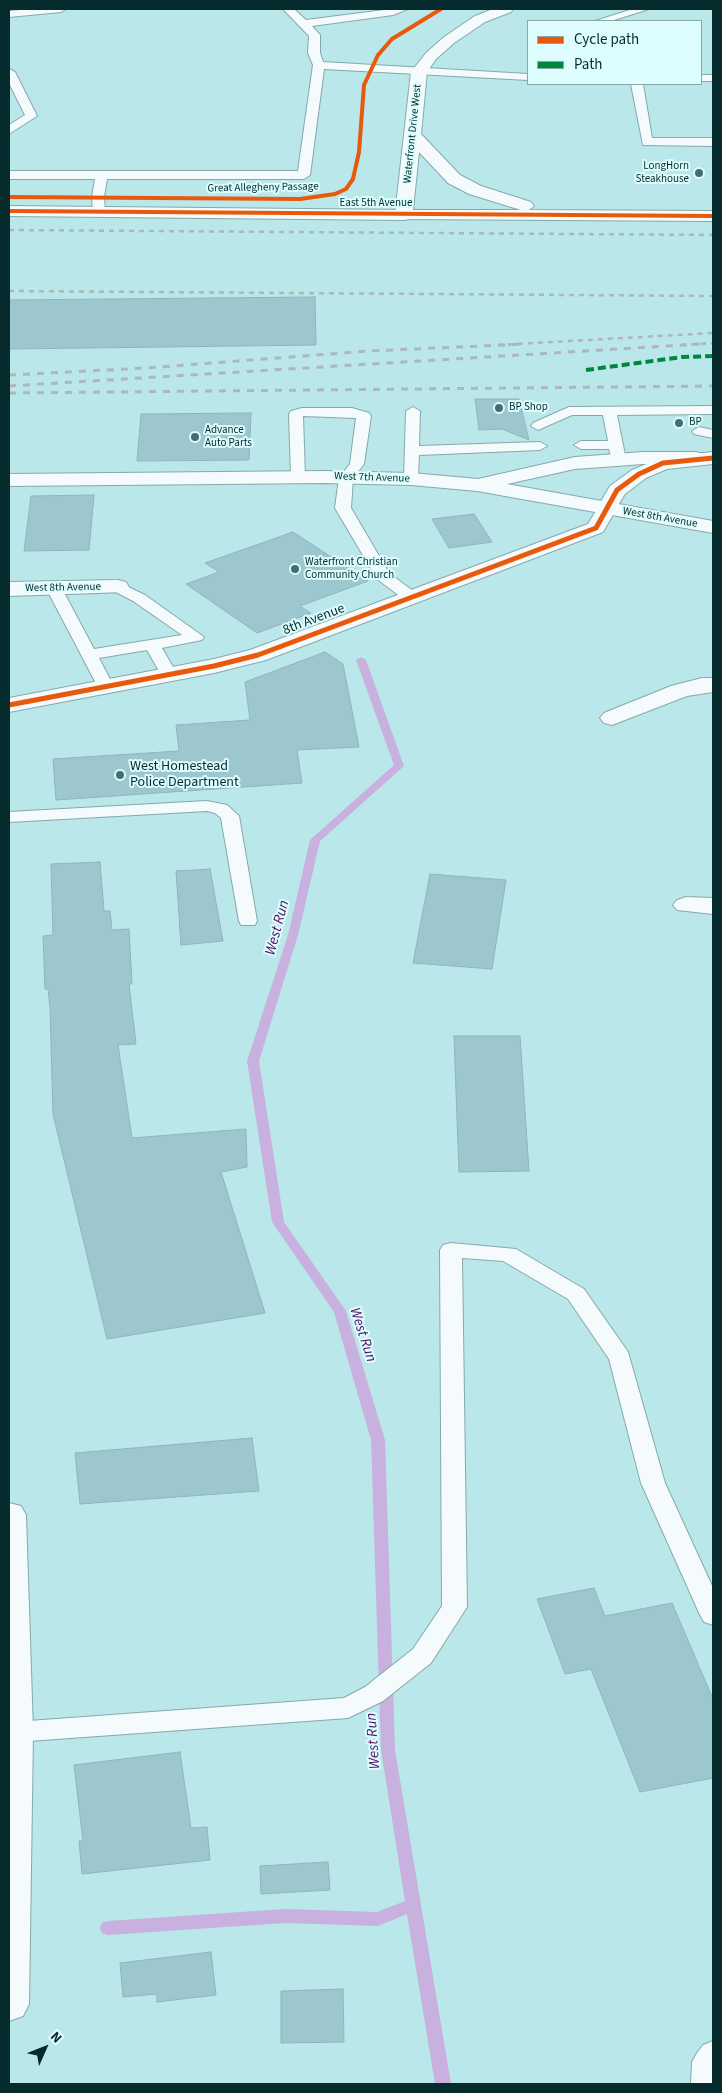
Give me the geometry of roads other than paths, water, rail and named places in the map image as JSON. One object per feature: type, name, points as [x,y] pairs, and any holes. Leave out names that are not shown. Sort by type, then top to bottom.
[{"type":"street","name":"Waterfront Drive West","points":[[404,215],[419,72],[431,56],[449,40],[480,19],[506,9]]},
{"type":"street","points":[[412,135],[454,179],[475,190],[508,202],[581,216]]},
{"type":"street","name":"East 5th Avenue","points":[[9,211],[713,216]]},
{"type":"street","points":[[477,485],[527,472],[617,453],[705,458]]},
{"type":"street","points":[[607,508],[616,490],[639,474],[663,463],[705,458]]},
{"type":"street","name":"West 7th Avenue","points":[[9,480],[411,479],[477,485],[607,508]]},
{"type":"street","name":"West 8th Avenue","points":[[607,508],[713,527]]},
{"type":"street","name":"8th Avenue","points":[[9,705],[258,655],[596,528],[607,508]]},
{"type":"street","name":"West 8th Avenue","points":[[9,589],[118,587]]},
{"type":"street","points":[[612,718],[679,691],[702,685],[713,685]]},
{"type":"street","points":[[686,906],[713,906]]},
{"type":"street","points":[[9,1515],[14,1732],[9,2004]]},
{"type":"lane","points":[[9,14],[61,9]]},
{"type":"lane","points":[[9,175],[304,175],[320,65],[314,53],[314,36],[288,9]]},
{"type":"lane","points":[[304,24],[403,9]]},
{"type":"lane","points":[[604,20],[644,9]]},
{"type":"lane","points":[[320,65],[527,77]]},
{"type":"lane","points":[[9,72],[31,116],[9,130]]},
{"type":"lane","points":[[637,85],[647,142],[713,142]]},
{"type":"lane","points":[[99,212],[98,197],[102,175]]},
{"type":"lane","points":[[411,479],[413,411]]},
{"type":"lane","points":[[538,426],[569,411],[712,412]]},
{"type":"lane","points":[[581,445],[617,453],[609,411]]},
{"type":"lane","points":[[298,478],[296,414],[352,412],[364,416],[358,464],[346,478],[343,508],[383,576],[411,597]]},
{"type":"lane","points":[[413,451],[520,442],[540,446]]},
{"type":"lane","points":[[89,655],[196,637],[139,598],[118,587]]},
{"type":"lane","points":[[54,588],[106,686]]},
{"type":"lane","points":[[152,645],[169,674]]},
{"type":"lane","points":[[9,817],[207,806],[221,809],[230,816],[248,920]]},
{"type":"lane","points":[[14,1732],[348,1708],[374,1694],[422,1656],[455,1607],[451,1250],[508,1254],[576,1294],[620,1358],[654,1483],[713,1614]]},
{"type":"lane","points":[[706,2084],[707,2062],[713,2054]]},
{"type":"waterway","name":"West Run","points":[[361,660],[399,766],[315,840],[293,935],[253,1061],[278,1222],[340,1311],[378,1440],[388,1750],[443,2084]]},
{"type":"waterway","points":[[108,1928],[285,1916],[378,1919],[413,1905]]},
{"type":"railway","points":[[9,230],[713,235]]},
{"type":"railway","points":[[9,291],[713,296]]},
{"type":"railway","points":[[498,345],[713,333]]},
{"type":"railway","points":[[681,345],[713,343]]},
{"type":"railway","points":[[9,375],[146,368],[369,351],[526,344]]},
{"type":"railway","points":[[9,386],[700,344]]},
{"type":"railway","points":[[9,393],[713,386]]},
{"type":"place","name":"LongHorn Steakhouse","points":[[699,173]]},
{"type":"place","name":"BP Shop","points":[[499,408]]},
{"type":"place","name":"BP","points":[[679,423]]},
{"type":"place","name":"Advance Auto Parts","points":[[195,437]]},
{"type":"place","name":"Waterfront Christian Community Church","points":[[295,569]]},
{"type":"place","name":"West Homestead Police Department","points":[[120,775]]}]
